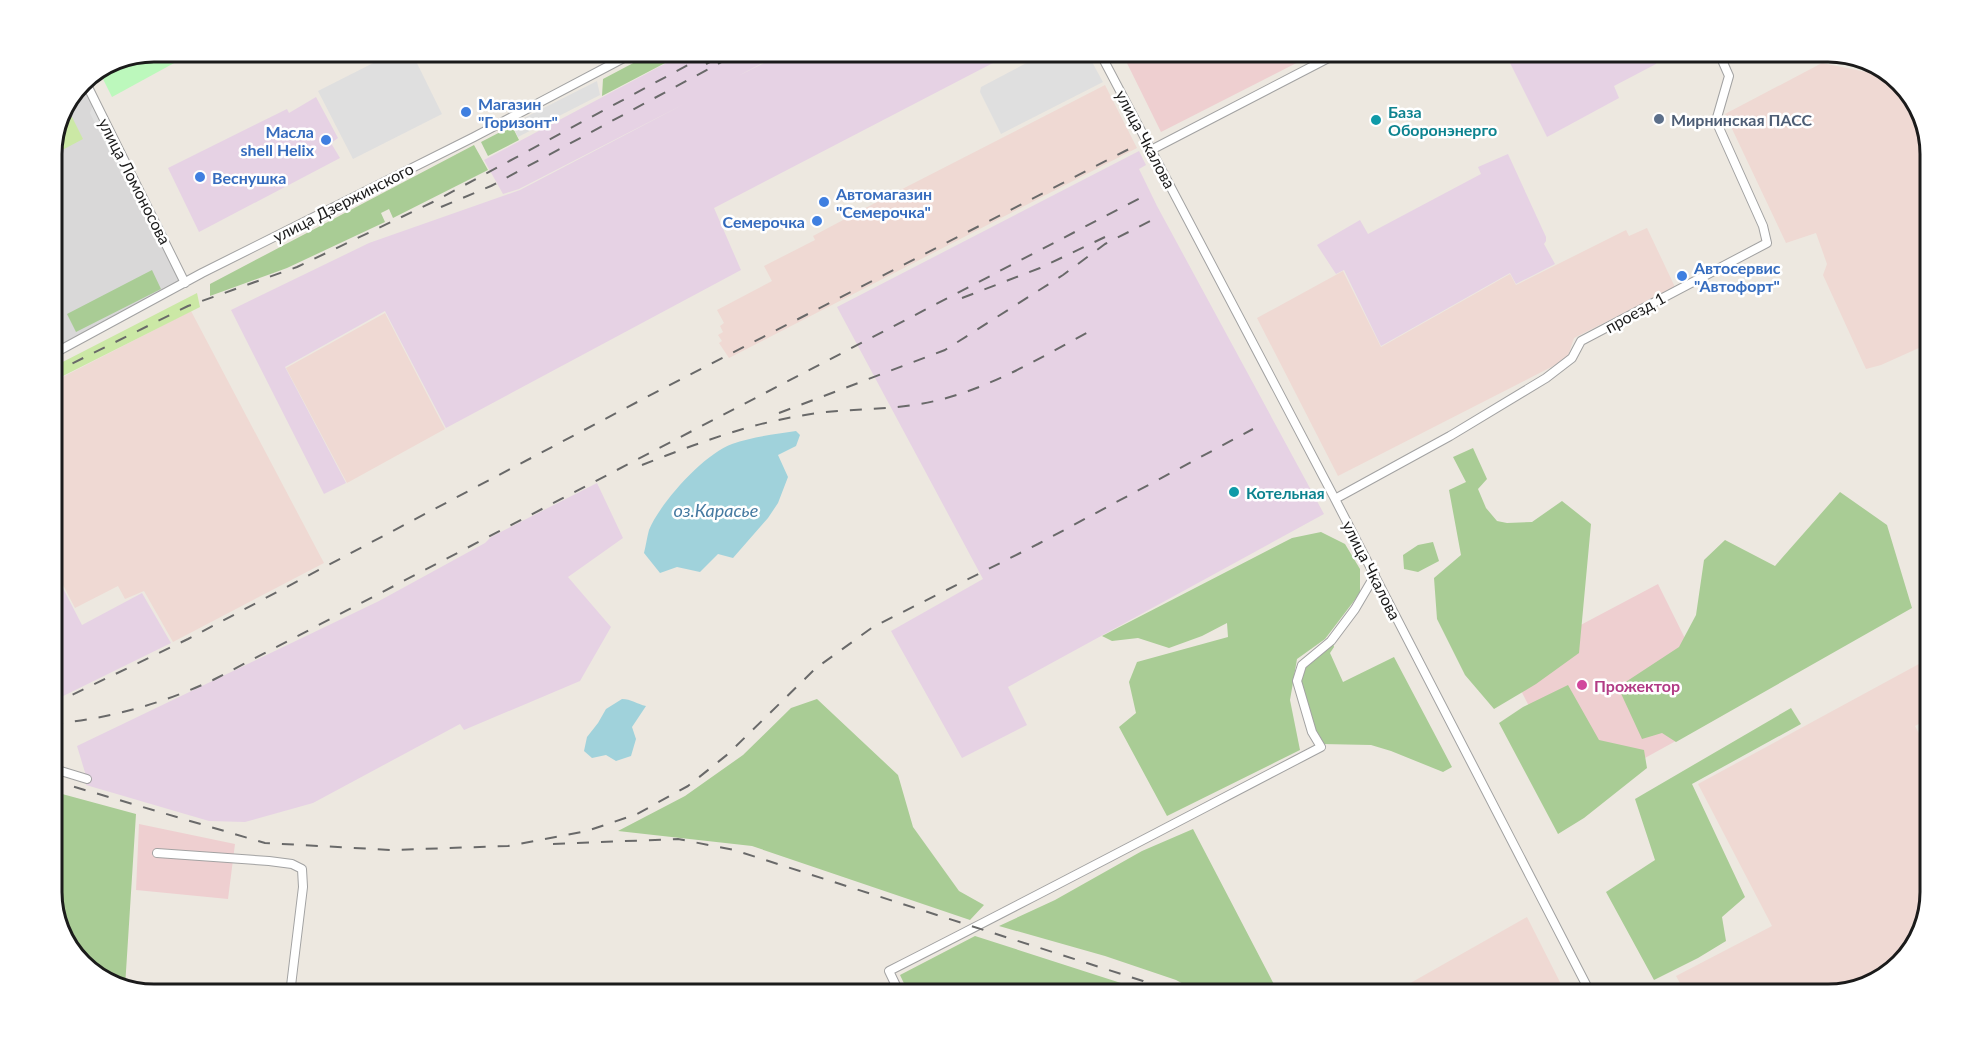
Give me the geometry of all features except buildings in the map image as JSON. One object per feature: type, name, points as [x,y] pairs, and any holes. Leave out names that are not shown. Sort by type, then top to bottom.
[{"type":"street","name":"улица Дзержинского","points":[[62,349],[185,283],[474,137],[616,62]]},
{"type":"street","name":"улица Чкалова","points":[[1105,62],[1375,575],[1586,984]]},
{"type":"street","points":[[1151,150],[1321,62]]},
{"type":"street","name":"проезд 1","points":[[1335,499],[1441,441],[1546,378],[1572,358],[1581,341],[1767,243],[1763,226],[1716,121],[1729,76],[1723,62]]},
{"type":"street","name":"улица Ломоносова","points":[[89,89],[185,283]]},
{"type":"street","points":[[895,984],[889,971],[1040,895],[1161,829],[1321,747],[1312,732],[1298,681],[1302,665],[1331,641],[1355,609],[1375,575]]},
{"type":"street","points":[[62,771],[87,779]]},
{"type":"street","points":[[157,853],[269,861],[292,864],[302,869],[303,887],[291,984]]},
{"type":"shaded area","points":[[375,62],[416,62],[442,114],[353,159],[318,91]]},
{"type":"shaded area","points":[[668,62],[764,62],[738,76],[766,62],[995,62],[714,208],[741,270],[446,428],[385,311],[285,367],[346,483],[324,494],[231,310],[369,243],[520,190],[686,103],[519,189],[503,194],[484,160]]},
{"type":"shaded area","points":[[1028,62],[1092,62],[1103,82],[1001,134],[980,92],[981,87]]},
{"type":"shaded area","points":[[1126,62],[1298,62],[1161,132]]},
{"type":"shaded area","points":[[1510,62],[1656,62],[1614,86],[1619,98],[1547,137]]},
{"type":"shaded area","points":[[1822,63],[1872,73],[1897,93],[1910,113],[1918,136],[1919,348],[1881,365],[1866,369],[1823,275],[1827,264],[1816,233],[1786,243],[1725,114]]},
{"type":"shaded area","points":[[597,81],[600,95],[518,137],[512,124]]},
{"type":"shaded area","points":[[1105,85],[1137,148],[729,358],[719,343],[722,341],[718,335],[723,332],[720,326],[724,323],[717,310],[772,281],[764,266],[815,240],[813,236],[875,203]]},
{"type":"shaded area","points":[[87,91],[186,281],[62,344],[63,136],[77,102]]},
{"type":"shaded area","points":[[96,97],[169,238],[155,235],[111,155],[90,113]]},
{"type":"shaded area","points":[[316,97],[338,138],[331,143],[340,158],[199,232],[168,168],[287,109],[289,113]]},
{"type":"shaded area","points":[[1139,151],[1146,165],[1139,169],[1157,206],[1324,514],[1008,687],[1027,725],[962,758],[891,631],[983,579],[837,307]]},
{"type":"shaded area","points":[[1508,154],[1546,237],[1544,244],[1555,264],[1516,284],[1510,273],[1381,346],[1344,270],[1336,274],[1317,245],[1360,220],[1368,234],[1481,174],[1478,167]]},
{"type":"shaded area","points":[[1647,228],[1675,287],[1574,338],[1567,359],[1338,476],[1257,318],[1343,271],[1381,347],[1510,274],[1516,285],[1626,230],[1629,236]]},
{"type":"shaded area","points":[[191,311],[324,563],[173,642],[144,591],[125,599],[118,586],[75,608],[62,583],[62,377]]},
{"type":"shaded area","points":[[385,313],[445,429],[347,483],[286,368]]},
{"type":"shaded area","points":[[597,483],[623,538],[568,577],[611,627],[580,681],[464,730],[460,724],[313,803],[245,822],[209,821],[86,785],[87,779],[77,746],[379,601],[485,543],[491,537]]},
{"type":"shaded area","points":[[1658,584],[1723,715],[1576,796],[1507,664]]},
{"type":"shaded area","points":[[62,586],[82,625],[142,593],[171,643],[62,697]]},
{"type":"shaded area","points":[[1920,664],[1920,723],[1915,726],[1920,735],[1920,891],[1915,921],[1897,952],[1879,968],[1868,974],[1839,983],[1680,984],[1676,976],[1772,926],[1698,784]]},
{"type":"shaded area","points":[[139,824],[235,844],[228,899],[136,890]]},
{"type":"shaded area","points":[[1527,917],[1561,984],[1409,984]]},
{"type":"green space","points":[[176,62],[112,97],[102,77],[136,63]]},
{"type":"green space","points":[[635,62],[667,62],[602,96],[603,79]]},
{"type":"green space","points":[[71,114],[83,139],[62,150],[63,136]]},
{"type":"green space","points":[[512,126],[519,140],[488,156],[481,142]]},
{"type":"green space","points":[[474,145],[488,170],[393,218],[389,209],[381,213],[385,222],[287,268],[210,296],[210,284]]},
{"type":"green space","points":[[152,270],[161,289],[76,332],[67,314]]},
{"type":"green space","points":[[197,293],[200,307],[62,376],[62,362]]},
{"type":"green space","points":[[1473,448],[1487,479],[1478,489],[1486,508],[1497,521],[1532,522],[1562,501],[1591,524],[1579,653],[1536,684],[1494,709],[1465,675],[1437,619],[1434,578],[1461,555],[1449,490],[1466,482],[1453,457]]},
{"type":"green space","points":[[1840,492],[1887,525],[1912,608],[1676,742],[1662,733],[1642,739],[1618,687],[1679,647],[1696,615],[1704,560],[1725,540],[1775,566]]},
{"type":"green space","points":[[1321,532],[1345,544],[1360,569],[1360,593],[1325,639],[1297,659],[1290,700],[1300,750],[1167,816],[1119,727],[1136,713],[1129,682],[1137,662],[1228,637],[1227,623],[1202,636],[1169,648],[1138,638],[1112,641],[1102,636],[1292,538]]},
{"type":"green space","points":[[1433,542],[1439,561],[1418,572],[1404,569],[1403,555],[1418,545]]},
{"type":"green space","points":[[1333,642],[1334,647],[1330,653],[1343,682],[1394,657],[1452,767],[1443,772],[1371,745],[1322,744],[1306,706],[1302,675],[1310,660]]},
{"type":"green space","points":[[1568,685],[1599,740],[1644,750],[1647,768],[1584,818],[1558,834],[1499,723],[1523,707]]},
{"type":"green space","points":[[817,699],[898,775],[913,827],[959,891],[984,905],[970,920],[752,846],[618,831],[685,796],[743,755],[791,708]]},
{"type":"green space","points":[[1791,708],[1801,724],[1692,784],[1745,897],[1722,917],[1726,941],[1654,980],[1606,892],[1655,860],[1635,799]]},
{"type":"green space","points":[[62,794],[136,814],[126,978],[113,974],[93,961],[77,943],[66,921],[62,897]]},
{"type":"green space","points":[[1193,829],[1274,984],[1183,984],[1105,956],[999,926],[1055,900],[1142,851]]},
{"type":"green space","points":[[975,936],[1124,984],[904,984],[900,975]]},
{"type":"water","name":"оз.Карасье","points":[[796,431],[800,435],[796,446],[778,455],[788,477],[778,503],[733,558],[718,554],[700,572],[677,567],[660,573],[644,553],[649,530],[663,507],[696,468],[721,449],[732,444]]},
{"type":"water","points":[[622,699],[646,706],[632,727],[636,739],[631,756],[616,761],[606,755],[592,758],[584,751],[587,737],[606,709]]},
{"type":"railway","points":[[62,369],[188,306],[297,267],[435,201],[694,62]]},
{"type":"railway","points":[[706,64],[710,62]]},
{"type":"railway","points":[[441,207],[491,186],[722,62]]},
{"type":"railway","points":[[62,700],[188,639],[660,390],[1131,148]]},
{"type":"railway","points":[[62,723],[134,709],[213,680],[1144,196]]},
{"type":"railway","points":[[779,413],[945,350],[1063,275],[1105,244],[1156,218]]},
{"type":"railway","points":[[962,298],[1040,268],[1105,237]]},
{"type":"railway","points":[[642,465],[719,436],[779,420],[816,413],[921,404],[960,394],[1019,369],[1096,328]]},
{"type":"railway","points":[[62,783],[265,843],[391,850],[508,846],[587,831],[637,814],[688,786],[728,754],[816,668],[873,627],[1038,544],[1253,429]]},
{"type":"railway","points":[[553,844],[678,839],[734,850],[1149,984]]},
{"type":"place","name":"Магазин \"Горизонт\"","points":[[466,112]]},
{"type":"place","name":"Мирнинская ПАСС","points":[[1659,119]]},
{"type":"place","name":"База Оборонэнерго","points":[[1376,120]]},
{"type":"place","name":"Масла shell Helix","points":[[326,140]]},
{"type":"place","name":"Веснушка","points":[[200,177]]},
{"type":"place","name":"Автомагазин \"Семерочка\"","points":[[824,202]]},
{"type":"place","name":"Семерочка","points":[[817,221]]},
{"type":"place","name":"Автосервис \"Автофорт\"","points":[[1682,276]]},
{"type":"place","name":"Котельная","points":[[1234,492]]},
{"type":"place","name":"Прожектор","points":[[1582,685]]}]
